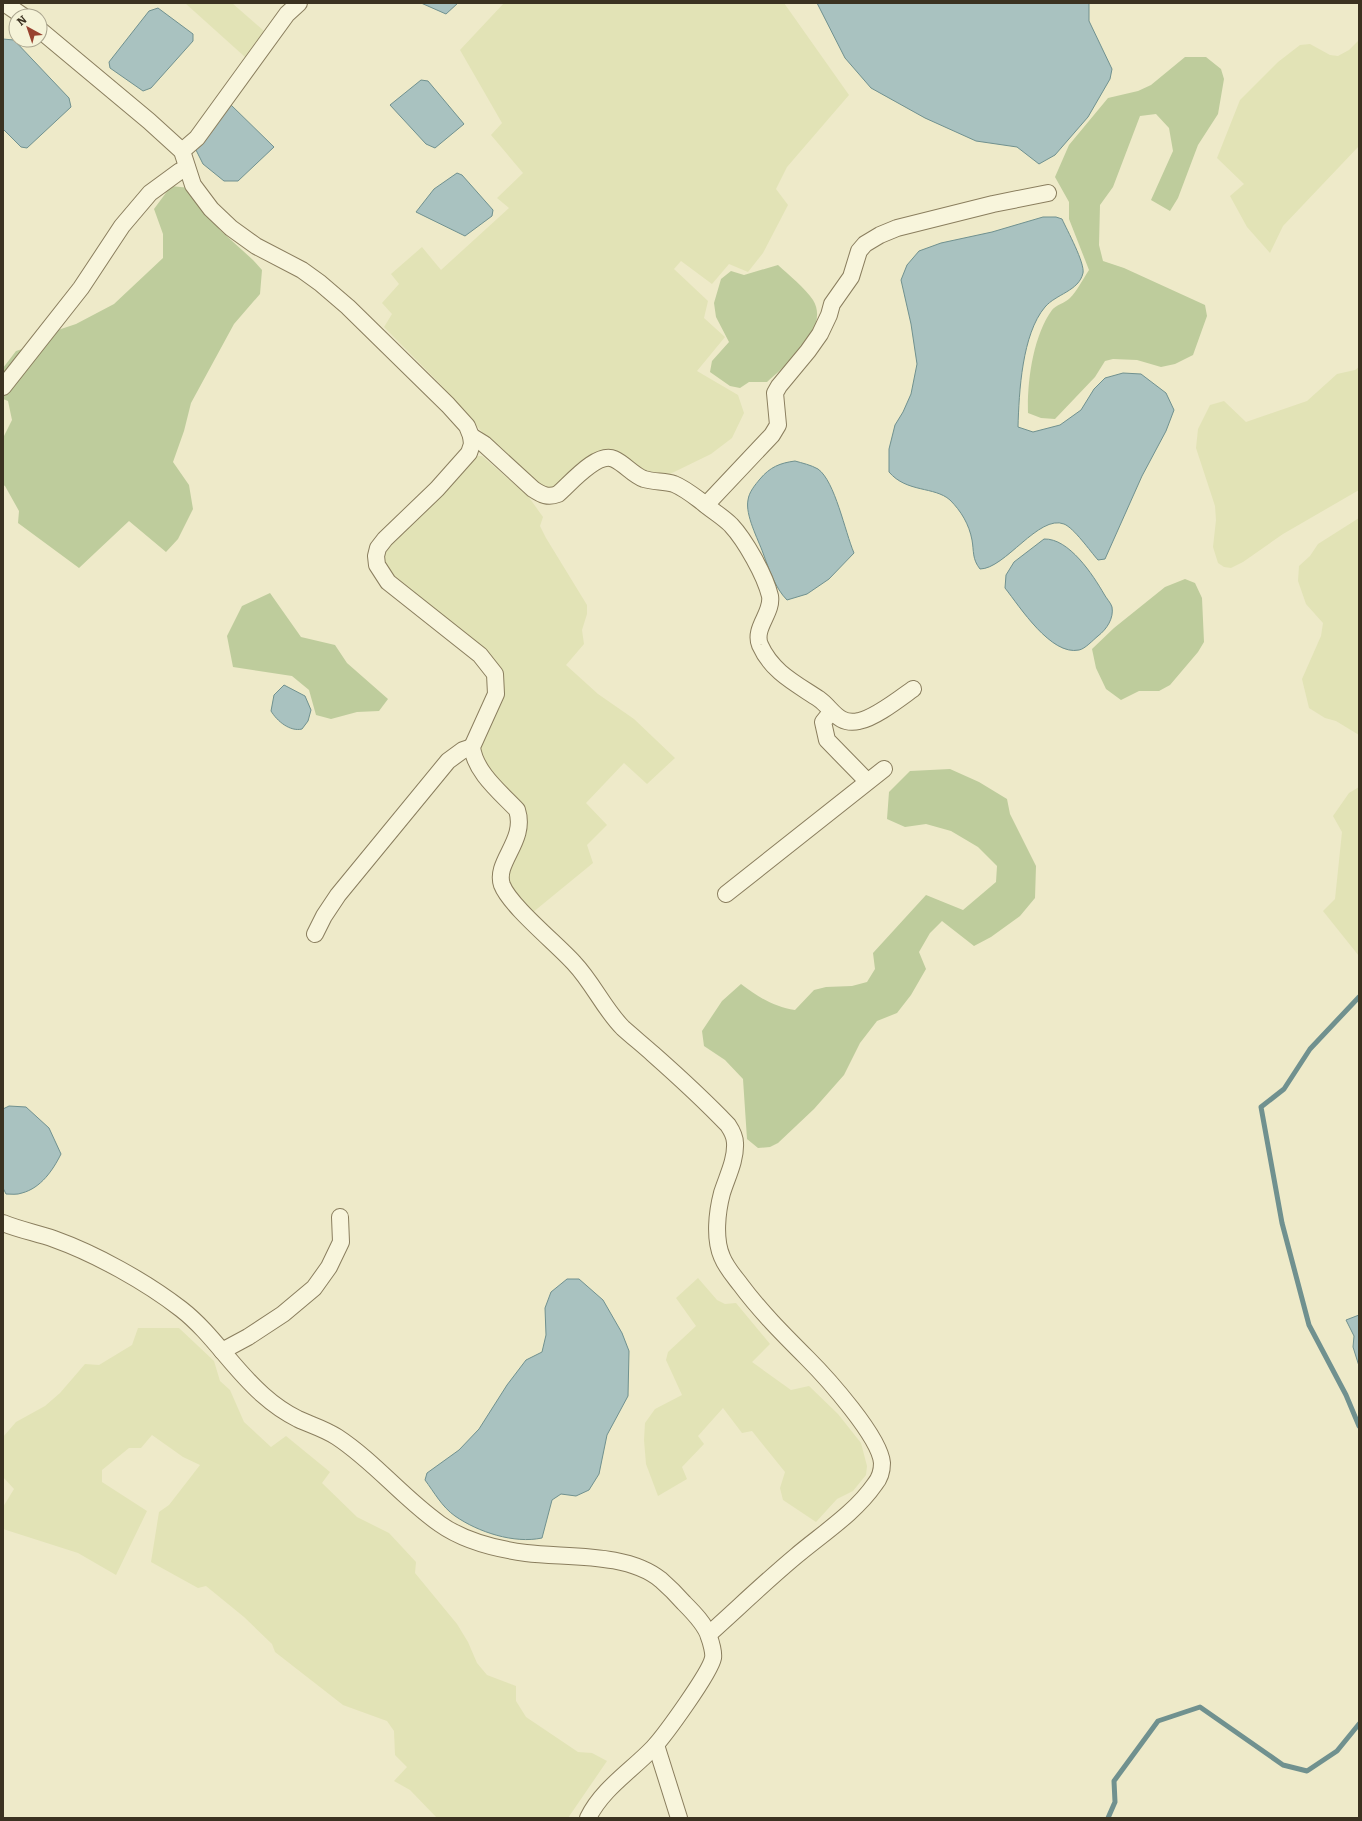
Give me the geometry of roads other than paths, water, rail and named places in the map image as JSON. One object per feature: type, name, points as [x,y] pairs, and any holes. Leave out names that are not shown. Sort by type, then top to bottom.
[{"type":"street","points":[[182,151],[197,138],[287,14],[299,3]]},
{"type":"street","points":[[48,37],[149,121],[182,151],[193,184],[211,209],[231,228],[256,246],[302,270],[348,306],[448,405],[467,426],[472,444],[469,453],[437,489],[385,539],[378,548],[376,556],[377,565],[388,582],[480,655],[495,674],[496,694],[472,747],[477,765],[516,810],[519,819],[516,838],[503,867],[501,884],[511,900],[575,964],[623,1028],[674,1073],[728,1125],[734,1135],[735,1143],[731,1167],[722,1195],[718,1224],[718,1243],[721,1256],[729,1269],[768,1319],[816,1367],[846,1404],[871,1436],[880,1453],[881,1473],[877,1483],[868,1494],[709,1634]]},
{"type":"street","points":[[3,387],[81,288],[122,226],[150,193],[180,170],[187,168]]},
{"type":"street","points":[[706,506],[775,430],[778,424],[775,393],[820,334],[829,315],[832,304],[851,277],[859,251],[865,244],[880,235],[897,228],[993,204],[1048,194]]},
{"type":"street","points":[[471,436],[484,444],[533,489],[541,494],[551,497],[558,494],[590,465],[599,459],[606,458],[613,459],[644,479],[674,484],[690,493],[730,524],[747,546],[759,570],[770,596],[770,609],[758,632],[759,643],[770,663],[783,676],[820,700],[841,720],[858,722],[883,710],[913,689]]},
{"type":"street","points":[[831,712],[823,722],[827,740],[867,781]]},
{"type":"street","points":[[315,934],[324,916],[338,895],[448,761],[463,750],[472,747]]},
{"type":"street","points":[[726,894],[884,768]]},
{"type":"street","points":[[222,1351],[248,1337],[283,1314],[314,1288],[329,1267],[341,1242],[340,1217]]},
{"type":"street","points":[[3,1222],[16,1228],[53,1239],[94,1256],[150,1288],[182,1310],[262,1394],[295,1418],[336,1436],[361,1455],[414,1504],[442,1526],[471,1540],[495,1548],[526,1553],[570,1556],[629,1564],[660,1579],[693,1612],[709,1634],[713,1658],[698,1686],[656,1745],[610,1788],[591,1811],[588,1818]]},
{"type":"street","points":[[656,1745],[679,1818]]},
{"type":"water","points":[[421,3],[458,3],[446,14]]},
{"type":"water","points":[[817,3],[1089,3],[1089,21],[1112,69],[1110,79],[1088,117],[1055,155],[1039,164],[1017,147],[976,141],[925,118],[871,88],[845,58]]},
{"type":"water","points":[[158,8],[193,34],[193,41],[151,88],[143,91],[110,68],[109,62],[149,11]]},
{"type":"water","points":[[3,39],[8,39],[8,48],[22,48],[69,98],[71,107],[27,148],[21,147],[3,129]]},
{"type":"water","points":[[421,80],[428,81],[464,124],[435,148],[426,144],[390,105]]},
{"type":"water","points":[[230,104],[274,147],[238,181],[224,181],[203,164],[196,150]]},
{"type":"water","points":[[457,173],[462,175],[493,210],[492,216],[465,236],[416,212],[434,189]]},
{"type":"water","points":[[1043,217],[1056,217],[1062,219],[1079,254],[1083,273],[1077,284],[1045,307],[1037,318],[1031,332],[1023,364],[1019,397],[1018,427],[1033,432],[1060,425],[1081,410],[1094,389],[1105,378],[1123,373],[1141,374],[1166,393],[1174,410],[1166,431],[1142,476],[1105,559],[1098,560],[1068,526],[1054,523],[1033,534],[1000,561],[990,567],[980,569],[974,558],[969,529],[961,513],[954,504],[944,496],[904,483],[896,479],[889,472],[889,449],[895,425],[911,394],[917,364],[911,324],[901,280],[907,265],[919,251],[941,243],[992,232]]},
{"type":"water","points":[[795,461],[818,469],[830,484],[854,553],[829,579],[807,594],[787,600],[779,590],[770,572],[752,527],[748,513],[748,506],[751,491],[768,471],[776,466]]},
{"type":"water","points":[[1044,539],[1053,540],[1062,544],[1079,559],[1094,577],[1112,607],[1111,619],[1107,627],[1086,646],[1079,650],[1068,650],[1058,646],[1047,638],[1028,618],[1005,588],[1006,575],[1014,562]]},
{"type":"water","points":[[284,685],[305,696],[311,710],[308,721],[302,729],[293,729],[284,725],[271,711],[274,695]]},
{"type":"water","points":[[9,1106],[26,1107],[49,1128],[61,1154],[46,1178],[41,1183],[29,1191],[20,1194],[6,1194],[3,1188],[3,1109]]},
{"type":"water","points":[[567,1279],[579,1279],[603,1300],[622,1333],[629,1351],[628,1396],[607,1435],[599,1474],[589,1490],[576,1496],[561,1494],[552,1500],[542,1538],[508,1538],[485,1532],[464,1522],[442,1504],[425,1480],[427,1473],[459,1450],[479,1429],[507,1385],[526,1360],[542,1352],[546,1335],[545,1308],[551,1292]]},
{"type":"water","points":[[1359,1315],[1359,1366],[1353,1347],[1354,1336],[1346,1320]]},
{"type":"waterway","points":[[1359,997],[1310,1049],[1284,1089],[1261,1107],[1282,1223],[1309,1325],[1346,1395],[1359,1426]]},
{"type":"waterway","points":[[1108,1818],[1115,1802],[1114,1781],[1158,1721],[1200,1707],[1283,1765],[1307,1771],[1337,1751],[1359,1724]]}]
